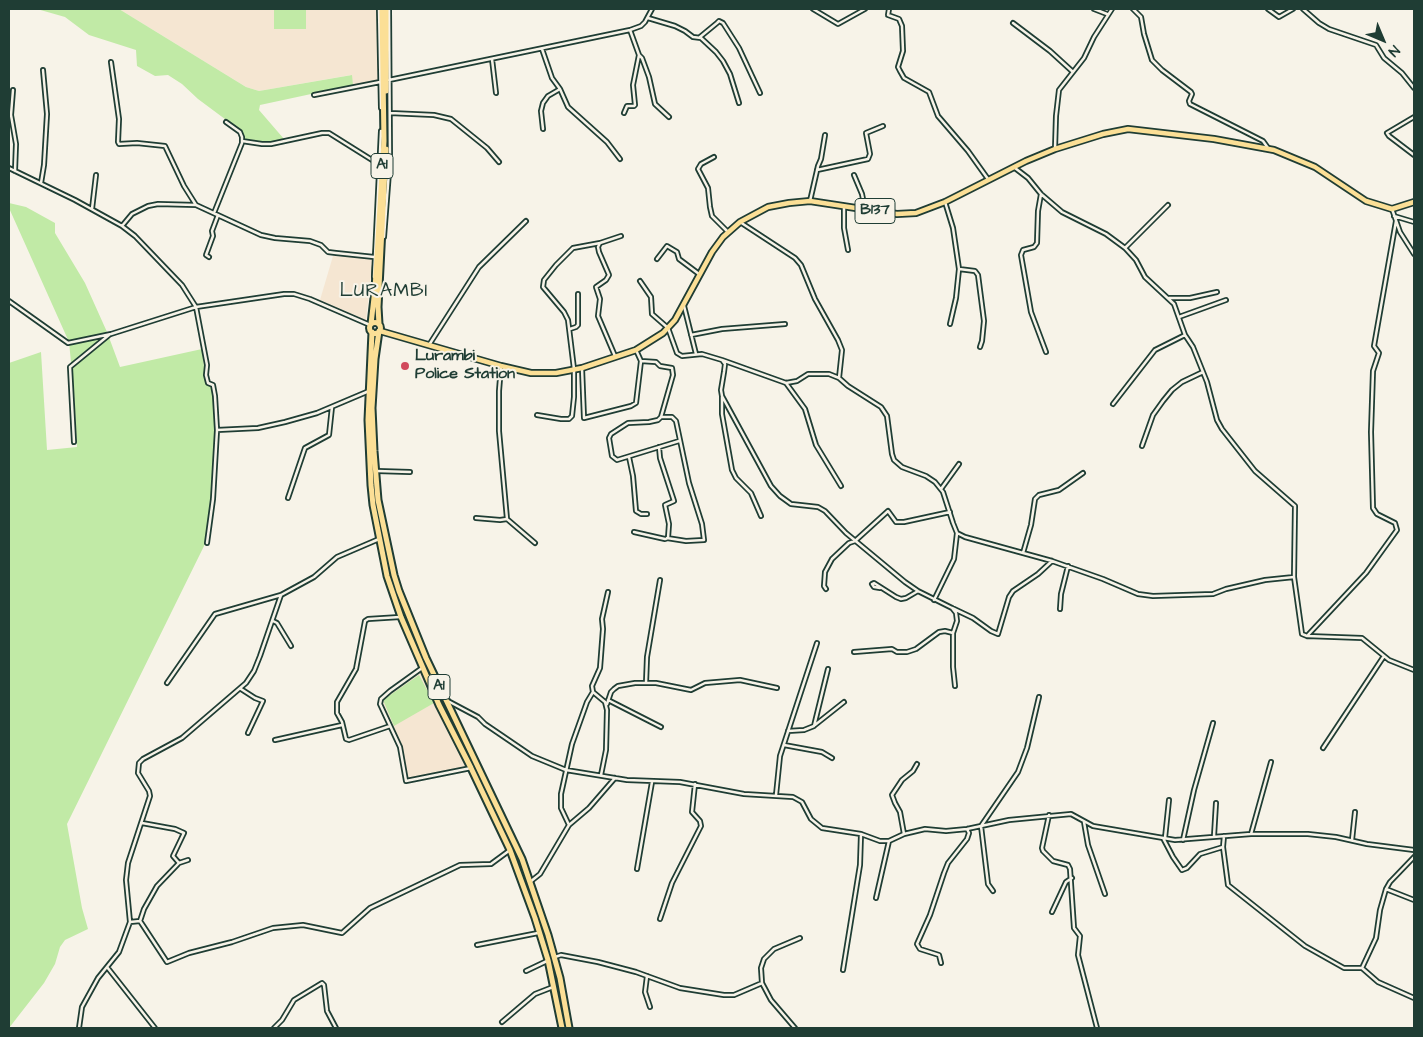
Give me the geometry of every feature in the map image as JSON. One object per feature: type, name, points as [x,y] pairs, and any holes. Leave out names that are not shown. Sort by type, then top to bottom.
[{"type":"highway","name":"A1","points":[[384,9],[387,144],[378,307],[380,331],[375,359],[372,408],[375,471],[380,508],[396,583],[426,658],[522,860],[542,917],[562,1028]]},
{"type":"highway","name":"A1","points":[[384,9],[384,141],[375,289],[369,328],[372,332],[368,420],[370,485],[379,539],[387,576],[401,617],[440,705],[510,850],[540,933],[560,978],[569,1028]]},
{"type":"highway","points":[[371,324],[376,322],[379,324]]},
{"type":"highway","points":[[372,332],[380,331]]},
{"type":"main road","name":"B137","points":[[380,331],[531,373],[543,374],[582,368],[636,350],[656,339],[675,320],[712,252],[728,232],[740,222],[768,207],[810,201],[897,214],[926,210],[1055,148],[1128,129],[1214,139],[1283,152],[1314,167],[1366,201],[1392,209]]},
{"type":"main road","points":[[1392,209],[1414,202]]},
{"type":"street","points":[[381,256],[388,186],[390,114],[384,9]]},
{"type":"street","points":[[375,289],[373,271],[382,125],[380,82],[384,9]]},
{"type":"street","points":[[389,80],[630,30],[641,26],[648,18],[652,9]]},
{"type":"street","points":[[813,9],[838,24],[865,9]]},
{"type":"street","points":[[889,9],[888,15],[899,19],[902,26],[903,51],[898,67],[900,72],[904,78],[928,92],[938,116],[964,145],[989,180]]},
{"type":"street","points":[[1094,9],[1107,14]]},
{"type":"street","points":[[1055,148],[1058,93],[1061,86],[1084,58],[1107,14],[1112,9]]},
{"type":"street","points":[[1133,9],[1141,17],[1152,60],[1191,92],[1190,104],[1264,140],[1268,148]]},
{"type":"street","points":[[1268,9],[1279,17],[1293,9]]},
{"type":"street","points":[[1303,9],[1328,28],[1378,46],[1384,58],[1402,73],[1414,88]]},
{"type":"street","points":[[648,18],[675,26],[693,37],[700,37],[716,23],[721,22],[739,48],[760,93]]},
{"type":"street","points":[[1013,23],[1074,72]]},
{"type":"street","points":[[624,112],[627,106],[635,105],[633,85],[638,55],[630,30]]},
{"type":"street","points":[[700,37],[716,52],[730,74],[739,103]]},
{"type":"street","points":[[542,49],[552,78],[560,89],[568,107],[607,142],[620,159]]},
{"type":"street","points":[[638,55],[642,58],[647,70],[655,104],[669,117]]},
{"type":"street","points":[[492,59],[496,92]]},
{"type":"street","points":[[111,62],[119,119],[119,144],[165,146],[184,186],[196,205]]},
{"type":"street","points":[[41,183],[47,114],[43,70]]},
{"type":"street","points":[[314,95],[380,82]]},
{"type":"street","points":[[543,129],[541,111],[543,103],[548,96],[560,89]]},
{"type":"street","points":[[14,90],[12,115],[16,144],[15,171]]},
{"type":"street","points":[[390,114],[434,115],[451,119],[487,148],[499,162]]},
{"type":"street","points":[[1414,117],[1387,133],[1388,136],[1414,155]]},
{"type":"street","points":[[214,213],[242,141],[240,132],[226,122]]},
{"type":"street","points":[[818,170],[868,159],[870,154],[866,133],[883,126]]},
{"type":"street","points":[[242,141],[271,144],[322,132],[329,133],[380,165]]},
{"type":"street","points":[[810,201],[825,135]]},
{"type":"street","points":[[714,157],[702,164],[698,169],[708,188],[712,216],[728,232]]},
{"type":"street","points":[[1014,167],[1028,178],[1041,194],[1062,212],[1106,234],[1125,248],[1136,260],[1145,276],[1174,304],[1185,335],[1192,346],[1211,392],[1217,420],[1226,436],[1262,478],[1294,504],[1294,577],[1302,634],[1307,636],[1362,638],[1389,660],[1414,670]]},
{"type":"street","points":[[9,168],[122,226],[135,236],[182,285],[196,307],[196,317],[207,365],[206,375],[208,383],[213,385],[215,396],[217,430],[212,506],[207,543]]},
{"type":"street","points":[[92,210],[96,175]]},
{"type":"street","points":[[854,175],[862,194],[864,209]]},
{"type":"street","points":[[1041,194],[1036,243],[1032,248],[1023,250],[1021,255],[1031,312],[1046,352]]},
{"type":"street","points":[[945,202],[953,228],[959,269],[956,298],[950,324]]},
{"type":"street","points":[[122,226],[132,214],[148,206],[158,204],[196,205],[261,235],[310,241],[321,245],[328,252],[374,257]]},
{"type":"street","points":[[1125,248],[1168,205]]},
{"type":"street","points":[[844,206],[844,228],[848,250]]},
{"type":"street","points":[[1392,209],[1405,241],[1414,254]]},
{"type":"street","points":[[209,257],[206,255],[218,215]]},
{"type":"street","points":[[1394,216],[1414,222]]},
{"type":"street","points":[[429,345],[479,266],[526,221]]},
{"type":"street","points":[[1307,636],[1366,573],[1397,530],[1395,523],[1377,514],[1373,508],[1371,432],[1373,371],[1379,352],[1374,346],[1396,221]]},
{"type":"street","points":[[740,222],[795,258],[801,265],[842,350],[839,378]]},
{"type":"street","points":[[537,415],[561,419],[568,419],[572,416],[574,369],[570,329],[564,312],[543,284],[556,266],[573,248],[600,243],[620,236]]},
{"type":"street","points":[[600,243],[598,247],[609,275],[606,280],[596,287],[600,299],[598,316],[616,357]]},
{"type":"street","points":[[657,259],[667,246],[677,252],[679,259],[700,275]]},
{"type":"street","points":[[959,269],[975,271],[978,275],[984,321],[980,347]]},
{"type":"street","points":[[640,281],[651,297],[652,314],[668,328],[677,353],[682,356],[702,354],[786,383],[797,381],[808,374],[829,374],[839,378],[885,411],[889,425],[892,454],[898,464],[932,479],[941,489],[957,533],[954,560],[934,600]]},
{"type":"street","points":[[1169,298],[1190,298],[1217,292]]},
{"type":"street","points":[[9,300],[68,343],[110,334],[196,307],[269,295],[294,294],[371,324]]},
{"type":"street","points":[[570,329],[578,325],[578,294]]},
{"type":"street","points":[[1179,317],[1226,300]]},
{"type":"street","points":[[684,305],[696,354]]},
{"type":"street","points":[[691,335],[722,329],[785,324]]},
{"type":"street","points":[[74,442],[70,367],[110,334]]},
{"type":"street","points":[[1113,404],[1155,350],[1185,335]]},
{"type":"street","points":[[582,368],[583,417],[585,419],[635,405],[641,361],[636,350]]},
{"type":"street","points":[[722,360],[724,372],[721,390],[722,414],[732,470],[736,478],[751,493],[760,516]]},
{"type":"street","points":[[641,361],[656,362],[660,366],[672,368],[673,375],[661,417],[658,420],[628,423],[610,435],[614,458],[617,460],[629,457],[679,441]]},
{"type":"street","points":[[501,366],[499,431],[507,519],[536,543]]},
{"type":"street","points":[[1142,446],[1153,415],[1172,390],[1182,382],[1203,372]]},
{"type":"street","points":[[786,383],[805,409],[816,445],[841,486]]},
{"type":"street","points":[[217,430],[258,428],[317,413],[369,391]]},
{"type":"street","points":[[722,396],[771,486],[791,504],[818,507],[825,511],[855,541],[918,591],[973,618],[991,631],[998,634],[1012,592],[1038,574],[1052,561]]},
{"type":"street","points":[[288,498],[305,448],[328,435],[332,407]]},
{"type":"street","points":[[634,532],[686,541],[704,540],[702,524],[689,484],[674,418],[661,417]]},
{"type":"street","points":[[659,447],[660,458],[674,501],[665,505],[669,524],[667,538]]},
{"type":"street","points":[[629,457],[633,476],[636,511],[640,514],[647,514]]},
{"type":"street","points":[[941,489],[959,464]]},
{"type":"street","points":[[375,471],[410,472]]},
{"type":"street","points":[[1023,553],[1031,525],[1035,499],[1059,490],[1082,474]]},
{"type":"street","points":[[826,589],[824,586],[825,572],[832,558],[849,543],[855,541],[888,511],[897,522],[950,512]]},
{"type":"street","points":[[476,518],[507,519]]},
{"type":"street","points":[[957,533],[965,537],[1068,566],[1138,594],[1153,596],[1213,594],[1265,580],[1294,577]]},
{"type":"street","points":[[167,683],[214,614],[281,596],[314,577],[337,557],[379,539]]},
{"type":"street","points":[[1060,609],[1061,594],[1068,566]]},
{"type":"street","points":[[646,683],[647,657],[660,580]]},
{"type":"street","points":[[880,588],[896,598],[902,599],[918,591]]},
{"type":"street","points":[[607,704],[593,692],[592,686],[600,668],[602,619],[608,592]]},
{"type":"street","points":[[79,1028],[82,1007],[98,978],[118,952],[130,922],[126,880],[128,864],[150,796],[138,773],[139,763],[182,738],[251,678],[281,596]]},
{"type":"street","points":[[952,608],[956,613],[957,621],[953,633],[955,686]]},
{"type":"street","points":[[390,726],[349,740],[346,739],[337,713],[337,702],[356,670],[365,621],[368,619],[401,617]]},
{"type":"street","points":[[272,621],[277,623],[291,646]]},
{"type":"street","points":[[854,652],[892,649],[896,652],[907,652],[916,649],[939,632],[953,633]]},
{"type":"street","points":[[776,795],[780,756],[817,643]]},
{"type":"street","points":[[1323,748],[1384,656]]},
{"type":"street","points":[[423,667],[381,699],[380,704],[400,748],[406,781],[472,768]]},
{"type":"street","points":[[814,726],[828,669]]},
{"type":"street","points":[[601,775],[606,750],[607,704],[611,692],[618,686],[646,683],[691,690],[706,683],[740,680],[776,688]]},
{"type":"street","points":[[240,688],[251,696],[263,701],[248,733]]},
{"type":"street","points":[[569,825],[561,804],[566,770],[572,744],[587,702],[593,692]]},
{"type":"street","points":[[993,891],[988,884],[981,826],[1018,772],[1027,748],[1039,697]]},
{"type":"street","points":[[445,699],[450,700],[478,717],[485,724],[532,756],[566,770],[652,782],[680,782],[744,794],[776,795],[799,800],[804,805],[811,819],[822,828],[861,834],[880,841],[889,841],[904,834],[925,830],[967,829],[1009,820],[1071,814],[1084,822],[1098,826],[1183,840],[1252,834],[1308,834],[1414,850]]},
{"type":"street","points":[[608,700],[661,727]]},
{"type":"street","points":[[788,731],[804,730],[814,726],[844,702]]},
{"type":"street","points":[[1183,840],[1194,790],[1213,723]]},
{"type":"street","points":[[275,740],[342,725]]},
{"type":"street","points":[[784,745],[822,752],[832,758]]},
{"type":"street","points":[[1252,834],[1271,762]]},
{"type":"street","points":[[904,834],[900,812],[892,795],[902,780],[913,771],[917,764]]},
{"type":"street","points":[[529,883],[540,874],[569,825],[589,808],[615,778]]},
{"type":"street","points":[[637,869],[652,782]]},
{"type":"street","points":[[660,918],[670,888],[701,826],[700,821],[693,814],[692,810],[695,784]]},
{"type":"street","points":[[1169,800],[1164,838],[1182,870],[1186,869],[1200,854],[1223,848]]},
{"type":"street","points":[[1214,836],[1216,803]]},
{"type":"street","points":[[1352,840],[1355,812]]},
{"type":"street","points":[[1049,815],[1043,851],[1053,861],[1068,865],[1072,878],[1074,928],[1080,936],[1078,955],[1097,1028]]},
{"type":"street","points":[[1084,822],[1088,845],[1105,894]]},
{"type":"street","points":[[142,823],[175,829],[184,833],[173,856],[179,863]]},
{"type":"street","points":[[941,963],[939,955],[920,949],[917,944],[948,863],[967,839],[969,833],[967,829]]},
{"type":"street","points":[[843,970],[860,865],[861,834]]},
{"type":"street","points":[[1224,836],[1223,848],[1226,882],[1230,887],[1262,910],[1305,946],[1344,968],[1362,968],[1378,982],[1414,998]]},
{"type":"street","points":[[876,898],[889,841]]},
{"type":"street","points":[[140,921],[167,962],[273,928],[303,925],[342,933],[370,908],[460,865],[491,864],[510,850]]},
{"type":"street","points":[[1362,968],[1376,938],[1380,910],[1386,889],[1390,882],[1414,857]]},
{"type":"street","points":[[140,921],[144,909],[157,886],[179,863],[188,860]]},
{"type":"street","points":[[1052,912],[1066,882],[1072,878]]},
{"type":"street","points":[[1386,889],[1414,900]]},
{"type":"street","points":[[130,922],[140,921]]},
{"type":"street","points":[[477,945],[540,933]]},
{"type":"street","points":[[795,1028],[775,1006],[762,983],[761,968],[764,959],[774,949],[800,938]]},
{"type":"street","points":[[526,972],[561,955],[598,962],[680,988],[724,995],[734,995],[762,983]]},
{"type":"street","points":[[107,967],[155,1028]]},
{"type":"street","points":[[647,976],[645,992],[650,1006]]},
{"type":"street","points":[[274,1028],[294,1000],[322,983],[324,985],[328,1012],[336,1028]]},
{"type":"street","points":[[502,1022],[535,994],[554,987]]},
{"type":"shaded area","points":[[119,9],[378,9],[382,81],[353,85],[351,75],[259,91],[246,87]]},
{"type":"shaded area","points":[[333,256],[373,259],[366,320],[320,300]]},
{"type":"shaded area","points":[[423,668],[471,768],[407,781],[400,748],[381,702],[383,698]]},
{"type":"green space","points":[[37,9],[119,9],[246,87],[259,91],[352,75],[353,85],[260,105],[259,110],[284,139],[267,142],[243,140],[241,132],[237,128],[198,99],[182,84],[168,75],[155,76],[137,66],[136,50],[89,35],[65,17]]},
{"type":"green space","points":[[274,9],[306,9],[306,29],[274,29]]},
{"type":"green space","points":[[9,203],[26,207],[55,223],[55,233],[85,283],[120,367],[202,349],[206,385],[214,383],[217,395],[218,431],[209,528],[205,544],[67,824],[82,908],[88,929],[65,940],[60,947],[55,964],[44,983],[9,1028],[9,363],[41,352],[47,450],[77,447],[69,342],[9,208]]},
{"type":"green space","points":[[419,675],[434,703],[394,726],[383,700]]},
{"type":"place","name":"Lurambi Police Station","points":[[405,366]]},
{"type":"district","name":"LURAMBI","points":[[384,292]]}]
